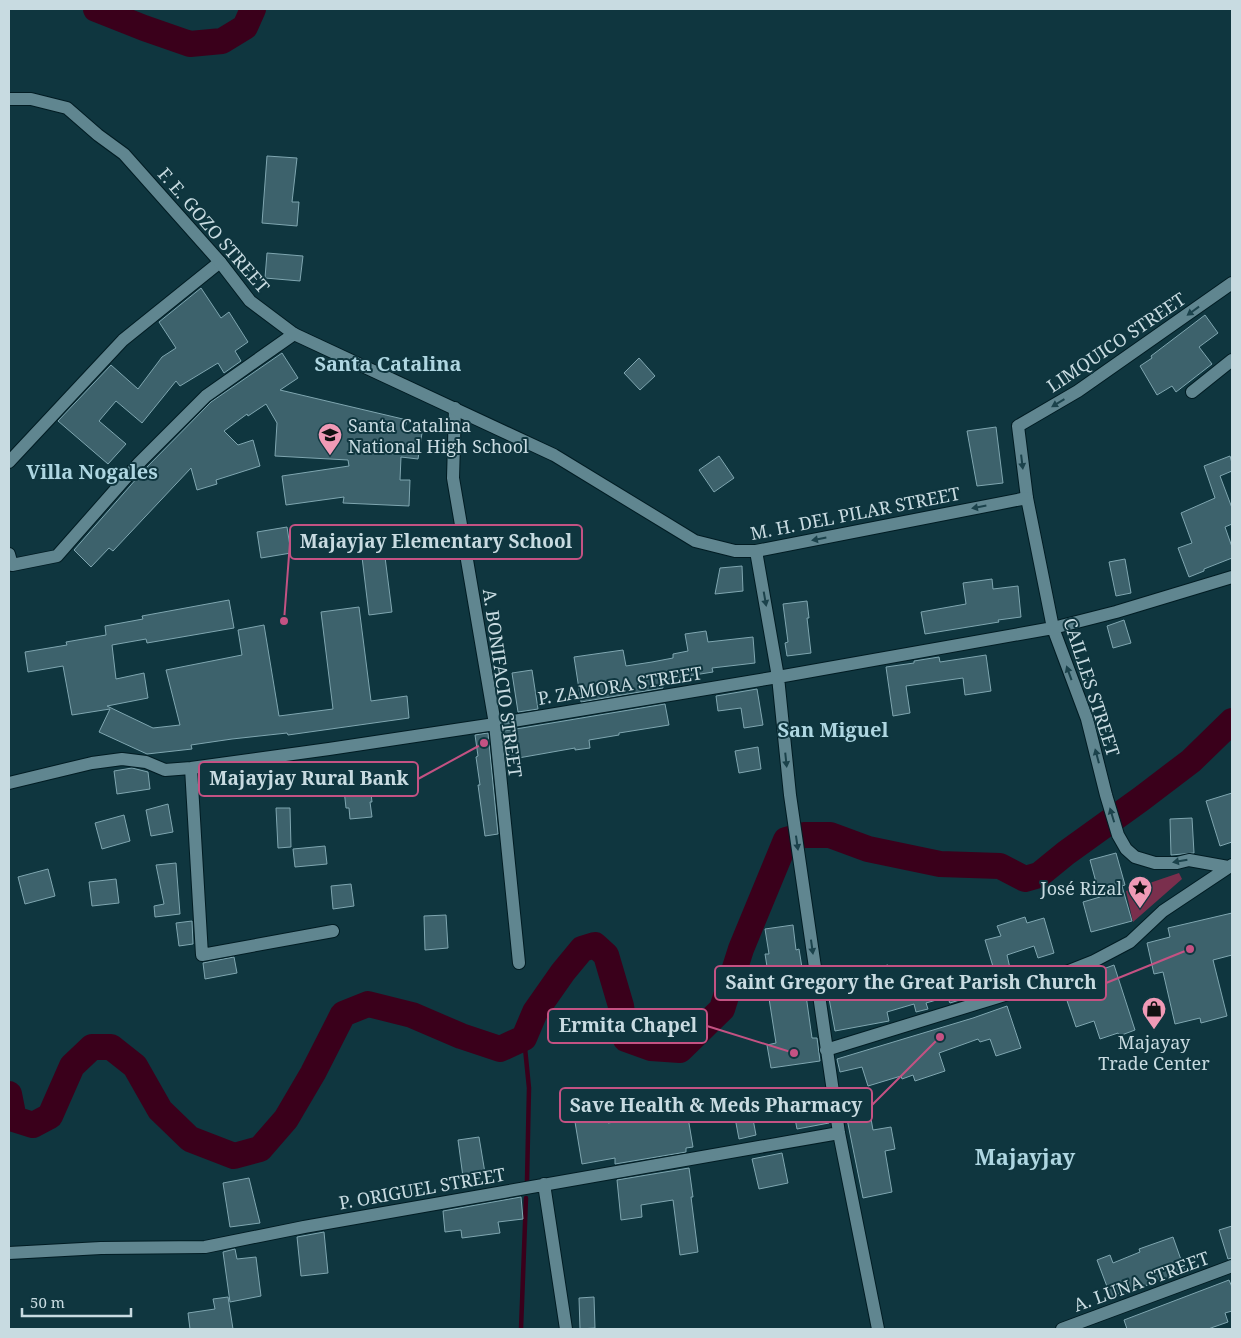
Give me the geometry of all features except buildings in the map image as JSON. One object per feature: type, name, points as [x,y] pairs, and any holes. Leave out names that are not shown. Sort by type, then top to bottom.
[{"type":"street","name":"F. E. GOZO STREET","points":[[9,98],[32,99],[67,108],[98,135],[124,154],[220,262],[250,301],[294,334],[455,408]]},
{"type":"street","points":[[9,462],[124,340],[220,262]]},
{"type":"street","name":"LIMQUICO STREET","points":[[1018,426],[1078,391],[1232,283]]},
{"type":"street","points":[[9,554],[12,565],[57,556],[140,463],[206,396],[294,334]]},
{"type":"street","points":[[1192,392],[1232,360]]},
{"type":"street","name":"M. H. DEL PILAR STREET","points":[[455,408],[554,455],[695,541],[735,551],[756,551],[1027,498]]},
{"type":"street","name":"A. BONIFACIO STREET","points":[[455,408],[453,478],[494,724],[519,963]]},
{"type":"street","name":"CAILLES STREET","points":[[1018,426],[1027,498],[1053,628],[1086,719],[1118,835],[1126,849],[1135,857],[1155,863],[1189,860],[1230,866]]},
{"type":"street","points":[[756,551],[778,677],[790,795],[838,1133],[878,1329]]},
{"type":"street","name":"P. ZAMORA STREET","points":[[9,783],[92,763],[122,759],[146,762],[165,770],[329,749],[778,677],[1053,628],[1116,612],[1232,577]]},
{"type":"street","points":[[191,768],[202,955],[333,931]]},
{"type":"street","points":[[826,1050],[1021,990],[1094,961],[1130,942],[1163,911],[1230,866]]},
{"type":"street","name":"P. ORIGUEL STREET","points":[[9,1253],[101,1248],[205,1247],[304,1227],[838,1133]]},
{"type":"street","points":[[544,1184],[566,1329]]},
{"type":"street","name":"A. LUNA STREET","points":[[1062,1329],[1232,1266]]},
{"type":"shaded area","points":[[1179,873],[1182,879],[1133,922],[1126,891]]},
{"type":"waterway","points":[[96,9],[190,44],[222,41],[245,27],[253,9]]},
{"type":"waterway","points":[[9,1094],[14,1119],[33,1125],[50,1116],[72,1066],[92,1047],[111,1047],[135,1066],[160,1110],[190,1139],[234,1156],[260,1149],[286,1119],[313,1073],[343,1014],[368,1004],[412,1015],[461,1036],[500,1049],[524,1038],[535,1012],[563,972],[582,949],[595,945],[606,955],[621,1006],[626,1039],[651,1048],[680,1050],[722,1009],[741,949],[786,840],[804,835],[830,835],[868,849],[940,864],[1000,866],[1025,879],[1039,875],[1191,761],[1232,721]]},
{"type":"waterway","points":[[524,1038],[529,1088],[527,1181]]},
{"type":"waterway","points":[[521,1329],[526,1198]]},
{"type":"place","name":"Santa Catalina National High School","points":[[330,456]]},
{"type":"place","name":"Majayjay Elementary School","points":[[284,621]]},
{"type":"place","name":"Majayjay Rural Bank","points":[[484,743]]},
{"type":"place","name":"José Rizal","points":[[1140,909]]},
{"type":"place","name":"Saint Gregory the Great Parish Church","points":[[1190,949]]},
{"type":"place","name":"Majayay Trade Center","points":[[1154,1030]]},
{"type":"place","name":"Save Health & Meds Pharmacy","points":[[940,1037]]},
{"type":"place","name":"Ermita Chapel","points":[[794,1053]]},
{"type":"district","name":"Santa Catalina","points":[[388,363]]},
{"type":"district","name":"Villa Nogales","points":[[92,471]]},
{"type":"district","name":"San Miguel","points":[[833,729]]},
{"type":"district","name":"Majayjay","points":[[1025,1156]]}]
